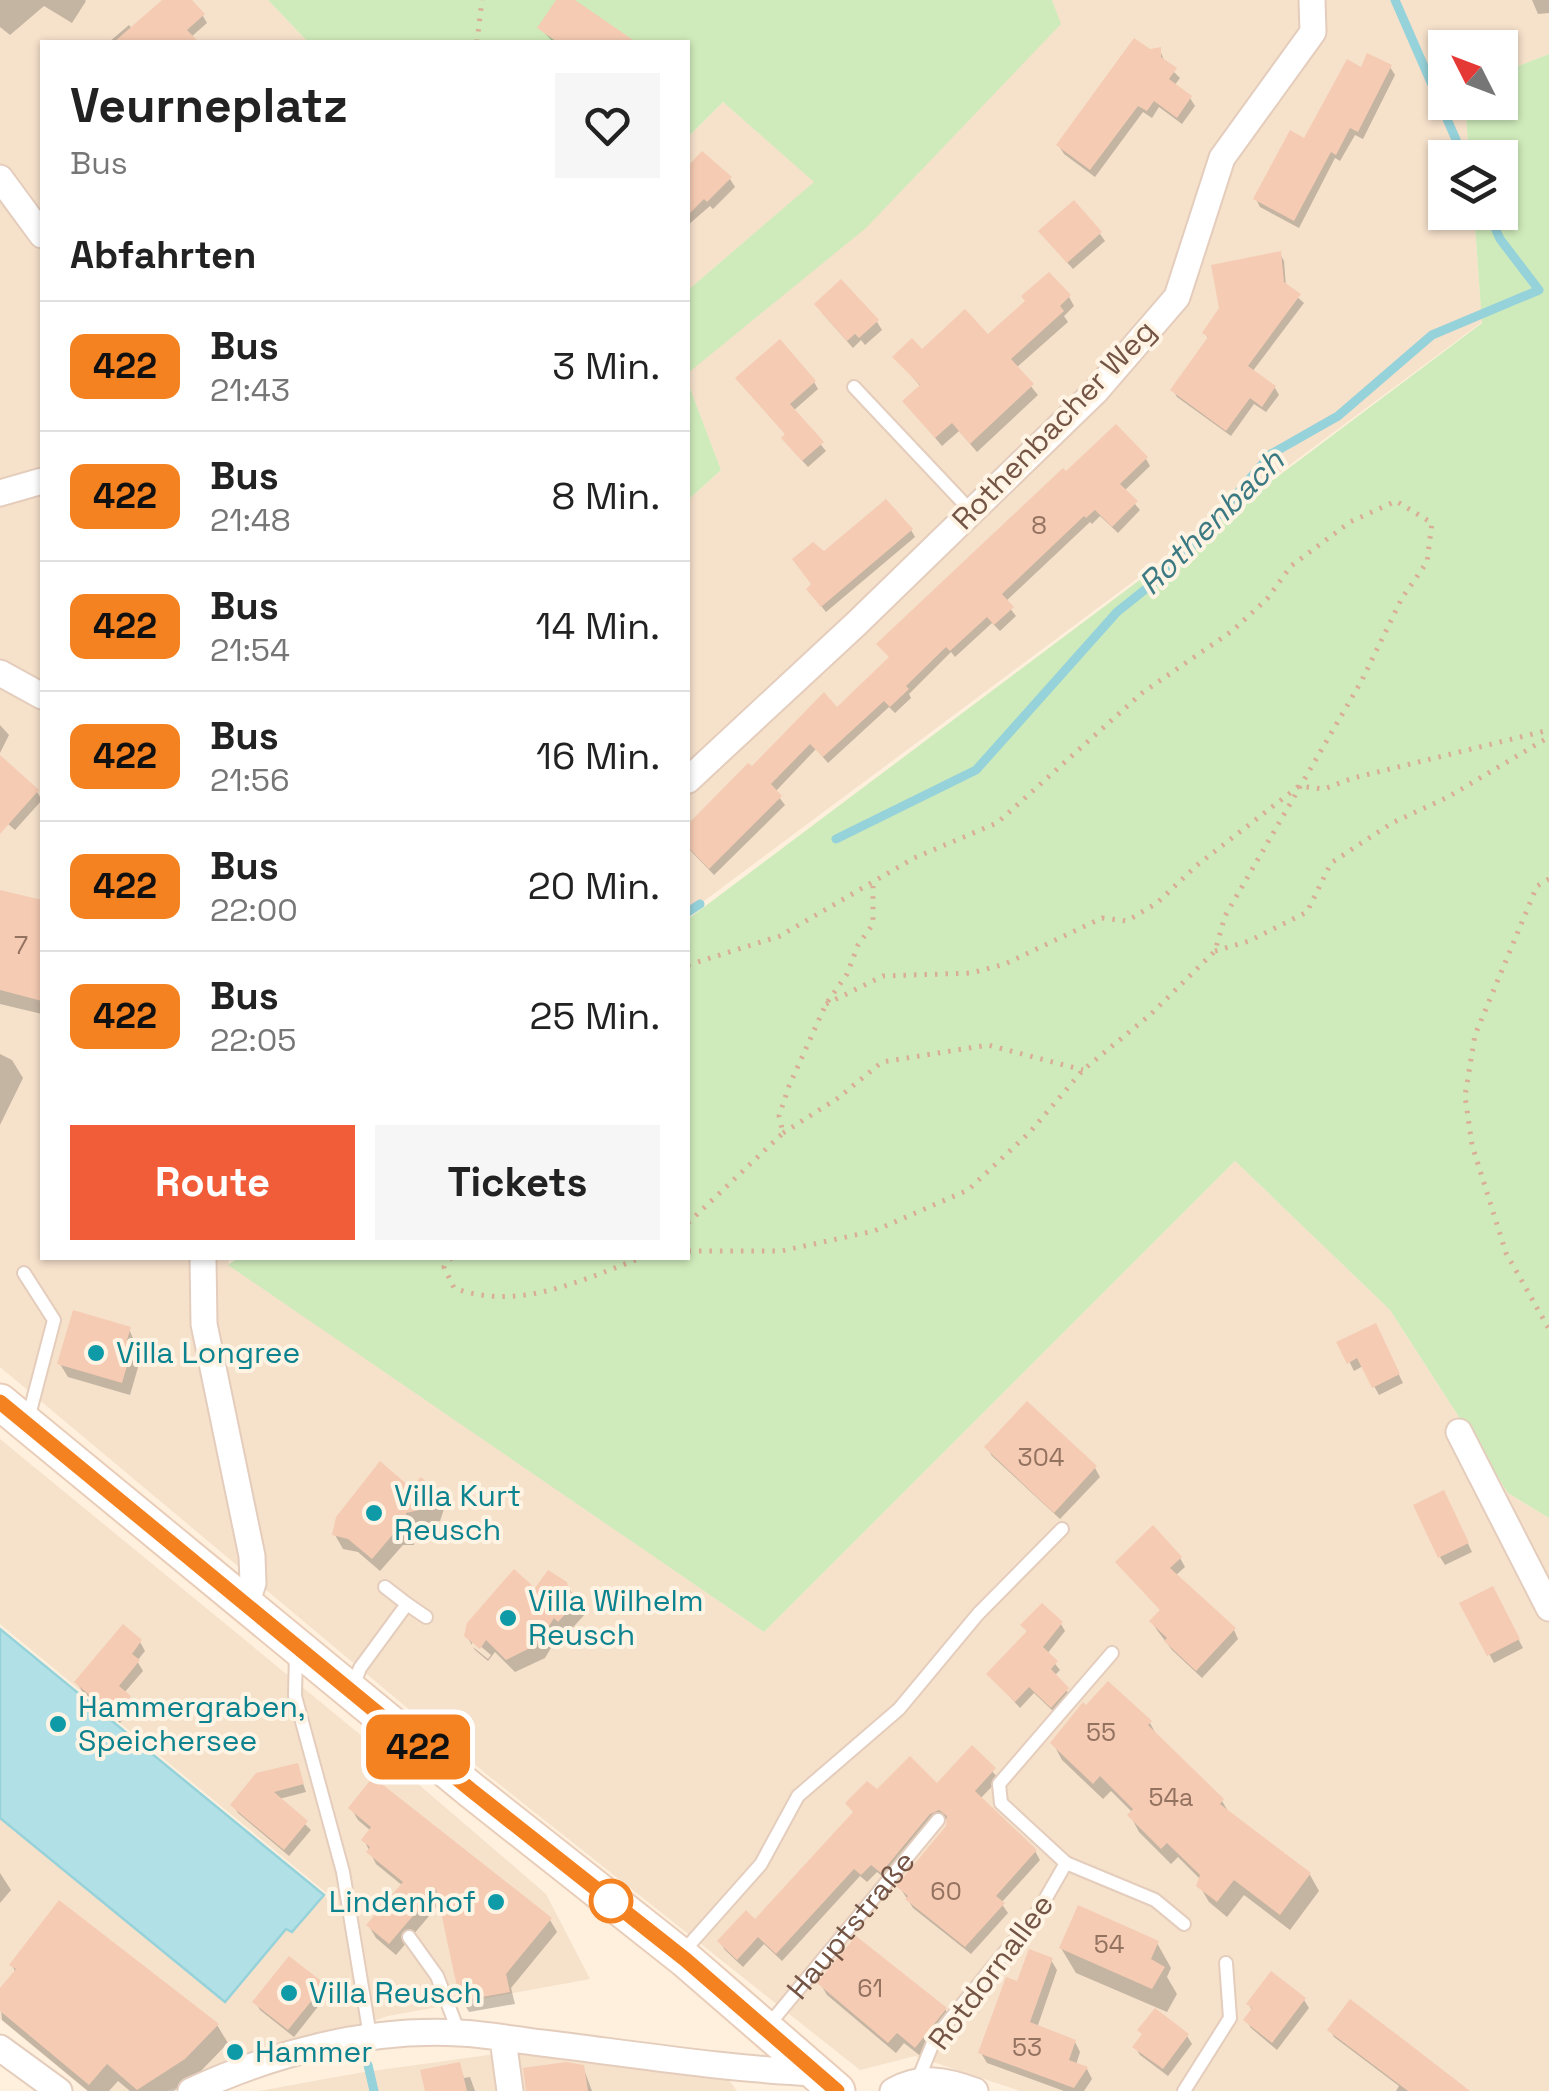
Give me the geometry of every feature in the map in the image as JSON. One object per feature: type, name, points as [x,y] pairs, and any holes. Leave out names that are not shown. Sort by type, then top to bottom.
[{"type":"main road","name":"Hauptstraße","points":[[13,1413],[296,1648],[680,1956],[766,2028],[818,2085]]},
{"type":"street","name":"Rothenbacher Weg","points":[[690,778],[1096,391],[1177,297],[1222,158],[1313,32],[1312,0]]},
{"type":"street","points":[[0,178],[34,209]]},
{"type":"street","points":[[0,494],[40,482]]},
{"type":"street","points":[[0,674],[40,695]]},
{"type":"street","points":[[203,1260],[204,1324],[252,1556],[253,1583],[246,1607]]},
{"type":"street","points":[[1459,1432],[1549,1608]]},
{"type":"street","points":[[191,2091],[260,2064],[370,2036],[459,2032],[754,2070],[818,2085]]},
{"type":"street","points":[[503,2039],[510,2091]]},
{"type":"street","points":[[0,2048],[59,2091]]},
{"type":"street","name":"Rotdornallee","points":[[893,2091],[918,2082],[947,2081],[975,2091]]},
{"type":"lane","points":[[854,387],[971,511]]},
{"type":"lane","points":[[13,1413],[54,1320],[24,1273]]},
{"type":"lane","points":[[680,1956],[761,1864],[798,1796],[899,1709],[978,1614],[1062,1529]]},
{"type":"lane","points":[[385,1587],[426,1617]]},
{"type":"lane","points":[[351,1692],[360,1668],[407,1604]]},
{"type":"lane","points":[[296,1648],[296,1696],[343,1872],[370,2036]]},
{"type":"lane","name":"Rotdornallee","points":[[1112,1653],[998,1784],[1001,1803],[1066,1862],[1155,1900],[1184,1924]]},
{"type":"lane","name":"Hauptstraße","points":[[766,2028],[938,1820]]},
{"type":"lane","name":"Rotdornallee","points":[[918,2082],[936,2038],[1040,1910],[1066,1862]]},
{"type":"lane","points":[[408,1937],[437,1976],[459,2032]]},
{"type":"lane","points":[[1184,2091],[1230,2018],[1226,1963]]},
{"type":"path","points":[[477,40],[482,0]]},
{"type":"path","points":[[690,965],[780,936],[914,858],[998,823],[1142,693],[1232,632],[1267,600],[1292,566],[1350,522],[1396,502],[1432,523],[1426,562],[1402,598],[1379,649],[1225,916],[1214,951],[1150,1014],[1083,1070],[1030,1132],[968,1190],[874,1231],[781,1252],[690,1251]]},
{"type":"path","points":[[826,1004],[883,976],[971,973],[1005,964],[1102,918],[1127,921],[1157,903],[1196,866],[1300,786],[1324,789],[1353,778],[1549,734]]},
{"type":"path","points":[[1214,951],[1250,941],[1307,912],[1331,863],[1392,823],[1448,798],[1549,734]]},
{"type":"path","points":[[1549,879],[1538,886],[1475,1035],[1465,1096],[1472,1145],[1506,1252],[1549,1329]]},
{"type":"path","points":[[783,1133],[779,1116],[826,1004],[872,924],[873,884]]},
{"type":"path","points":[[690,1222],[783,1133],[838,1098],[882,1062],[988,1045],[1083,1070]]},
{"type":"path","points":[[449,1260],[444,1267],[454,1288],[506,1298],[550,1292],[636,1260]]},
{"type":"shaded area","points":[[0,0],[268,0],[306,40],[40,40],[40,1260],[228,1260],[229,1265],[764,1632],[1235,1161],[1390,1310],[1508,1493],[1549,1518],[1549,2091],[1020,2091],[915,2056],[860,2070],[485,1773],[0,1367]]},
{"type":"shaded area","points":[[1052,0],[1549,0],[1549,54],[1518,66],[1518,30],[1428,30],[1428,120],[1466,120],[1468,140],[1428,140],[1428,230],[1475,230],[1482,322],[700,904],[690,916],[690,498],[721,470],[690,388],[690,371],[1060,24]]},
{"type":"shaded area","points":[[723,102],[815,182],[690,288],[690,135]]},
{"type":"shaded area","points":[[0,1439],[368,1741],[546,1894],[590,1979],[388,2016],[166,2091],[87,2091],[0,2019],[0,1812],[292,1932],[324,1895],[354,1929],[329,1895],[0,1624]]},
{"type":"shaded area","points":[[531,2049],[726,2076],[737,2091],[259,2091],[358,2073]]},
{"type":"green space","points":[[268,0],[1052,0],[1061,24],[866,228],[690,371],[690,288],[814,182],[723,102],[690,135],[690,40],[306,40]]},
{"type":"green space","points":[[1549,54],[1549,1518],[1508,1493],[1390,1310],[1235,1161],[764,1632],[228,1265],[235,1260],[690,1260],[690,917],[1482,323],[1475,230],[1518,230],[1518,140],[1468,140],[1466,120],[1518,120],[1518,66]]},
{"type":"green space","points":[[690,388],[721,470],[690,498]]},
{"type":"water","name":"Hammergraben, Speichersee","points":[[0,1629],[324,1895],[292,1932],[286,1929],[225,2002],[0,1818]]},
{"type":"building","points":[[162,0],[192,0],[205,14],[187,30],[197,40],[116,40]]},
{"type":"building","points":[[556,0],[575,0],[633,40],[554,40],[537,28]]},
{"type":"building","points":[[1134,38],[1150,49],[1161,47],[1161,57],[1177,68],[1169,79],[1192,96],[1177,118],[1154,101],[1147,111],[1138,106],[1090,170],[1056,145]]},
{"type":"building","points":[[1367,53],[1392,65],[1358,132],[1350,128],[1336,155],[1331,152],[1294,221],[1253,199],[1290,130],[1304,138],[1347,59],[1361,67]]},
{"type":"building","points":[[702,151],[732,177],[690,213],[690,164]]},
{"type":"building","points":[[1074,200],[1102,232],[1067,263],[1038,231]]},
{"type":"building","points":[[1281,251],[1284,282],[1301,294],[1248,366],[1276,386],[1262,407],[1250,398],[1226,431],[1170,390],[1208,337],[1202,333],[1219,308],[1211,265]]},
{"type":"building","points":[[1049,272],[1071,295],[1060,306],[1064,311],[1011,359],[1034,384],[970,444],[952,423],[935,438],[902,401],[920,385],[892,357],[912,338],[922,349],[965,309],[988,334],[1025,301],[1021,296]]},
{"type":"building","points":[[841,279],[879,320],[859,338],[855,334],[847,341],[814,304]]},
{"type":"building","points":[[780,339],[816,381],[790,404],[824,442],[802,461],[781,438],[785,434],[735,378]]},
{"type":"building","points":[[1116,424],[1148,457],[1120,484],[1138,501],[1112,527],[1095,510],[1084,516],[1002,594],[1014,607],[994,625],[987,617],[950,651],[946,647],[890,707],[884,701],[823,757],[810,744],[771,784],[782,796],[709,869],[690,849],[690,822],[824,692],[837,707],[889,657],[876,644],[1063,468],[1066,471]]},
{"type":"building","points":[[886,499],[913,529],[821,607],[806,589],[811,584],[792,559],[813,542],[824,551]]},
{"type":"building","points":[[0,755],[39,790],[0,834]]},
{"type":"building","points":[[0,890],[40,900],[40,1000],[0,990]]},
{"type":"building","name":"Villa Longree","points":[[73,1310],[131,1327],[127,1340],[134,1342],[122,1383],[57,1364]]},
{"type":"building","points":[[1376,1323],[1400,1374],[1372,1388],[1357,1358],[1347,1364],[1336,1342]]},
{"type":"building","points":[[1027,1401],[1097,1466],[1054,1513],[984,1447]]},
{"type":"building","name":"Villa Kurt Reusch","points":[[380,1461],[411,1488],[421,1477],[438,1493],[433,1507],[406,1513],[407,1532],[395,1532],[372,1559],[348,1539],[332,1535],[336,1517]]},
{"type":"building","points":[[1444,1490],[1469,1543],[1438,1558],[1413,1505]]},
{"type":"building","points":[[1153,1525],[1182,1557],[1170,1568],[1236,1628],[1196,1671],[1149,1621],[1160,1610],[1115,1562]]},
{"type":"building","name":"Villa Wilhelm Reusch","points":[[514,1569],[535,1588],[548,1570],[567,1582],[569,1591],[580,1598],[558,1622],[554,1618],[538,1644],[506,1660],[486,1640],[480,1649],[464,1636],[467,1623]]},
{"type":"building","points":[[1493,1586],[1520,1639],[1487,1656],[1459,1603]]},
{"type":"building","points":[[1042,1603],[1063,1622],[1043,1647],[1058,1661],[1051,1669],[1069,1688],[1051,1708],[1029,1687],[1015,1702],[986,1674],[1027,1631],[1020,1625]]},
{"type":"building","points":[[123,1624],[142,1640],[132,1654],[140,1660],[119,1686],[131,1696],[114,1716],[74,1682]]},
{"type":"building","points":[[1108,1681],[1152,1721],[1148,1725],[1224,1799],[1220,1804],[1311,1873],[1280,1915],[1234,1880],[1217,1902],[1196,1886],[1200,1875],[1167,1843],[1161,1849],[1127,1815],[1133,1809],[1100,1776],[1093,1784],[1050,1743],[1083,1702],[1086,1705]]},
{"type":"building","points":[[972,1745],[996,1768],[975,1791],[1037,1850],[996,1896],[1005,1903],[965,1947],[905,1899],[908,1896],[896,1886],[946,1826],[947,1816],[939,1810],[930,1814],[881,1873],[871,1865],[861,1875],[854,1869],[776,1954],[758,1937],[737,1960],[717,1941],[746,1910],[755,1919],[853,1812],[845,1803],[867,1781],[877,1789],[910,1756],[937,1783]]},
{"type":"building","points":[[298,1763],[304,1784],[274,1792],[308,1821],[284,1850],[230,1805],[256,1773]]},
{"type":"building","points":[[373,1777],[552,1918],[506,1974],[510,1992],[460,2001],[436,1889],[389,1944],[366,1925],[403,1882],[366,1852],[370,1847],[361,1840],[371,1827],[348,1808]]},
{"type":"building","points":[[59,1900],[219,2024],[185,2059],[137,2090],[107,2064],[89,2085],[0,2011],[0,1988],[16,1969],[9,1965]]},
{"type":"building","points":[[1078,1905],[1159,1941],[1151,1959],[1165,1967],[1152,1989],[1059,1948]]},
{"type":"building","points":[[856,1936],[947,2008],[915,2048],[897,2033],[888,2043],[817,1983]]},
{"type":"building","points":[[1029,1949],[1053,1958],[1030,2022],[1076,2040],[1069,2060],[1088,2067],[1074,2088],[978,2053],[1006,1977],[1017,1981]]},
{"type":"building","name":"Villa Reusch","points":[[289,1956],[325,1984],[288,2030],[252,2002]]},
{"type":"building","points":[[1271,1971],[1306,1998],[1272,2043],[1243,2020],[1252,2008],[1246,2004]]},
{"type":"building","points":[[1350,1999],[1470,2091],[1408,2091],[1327,2030]]},
{"type":"building","points":[[1155,2008],[1189,2034],[1163,2069],[1132,2047],[1142,2034],[1137,2030]]},
{"type":"building","points":[[460,2062],[467,2091],[425,2091],[420,2070]]},
{"type":"building","points":[[566,2062],[584,2065],[588,2091],[526,2091],[523,2068]]},
{"type":"waterway","name":"Rothenbach","points":[[1395,0],[1456,140]]},
{"type":"waterway","name":"Rothenbach","points":[[836,839],[976,770],[1117,612],[1177,564],[1271,454],[1338,416],[1432,335],[1539,290],[1496,230]]},
{"type":"waterway","name":"Rothenbach","points":[[690,911],[700,904]]},
{"type":"waterway","name":"Rothenbach","points":[[368,2065],[374,2091]]},
{"type":"bus line","name":"422","points":[[0,1402],[246,1607],[686,1960],[837,2091]]},
{"type":"place","name":"Villa Longree","points":[[96,1353]]},
{"type":"place","name":"Villa Kurt Reusch","points":[[374,1513]]},
{"type":"place","name":"Villa Wilhelm Reusch","points":[[508,1618]]},
{"type":"place","name":"Hammergraben, Speichersee","points":[[58,1724]]},
{"type":"place","name":"Lindenhof","points":[[496,1902]]},
{"type":"place","name":"Villa Reusch","points":[[289,1993]]},
{"type":"place","name":"Hammer","points":[[235,2052]]}]
